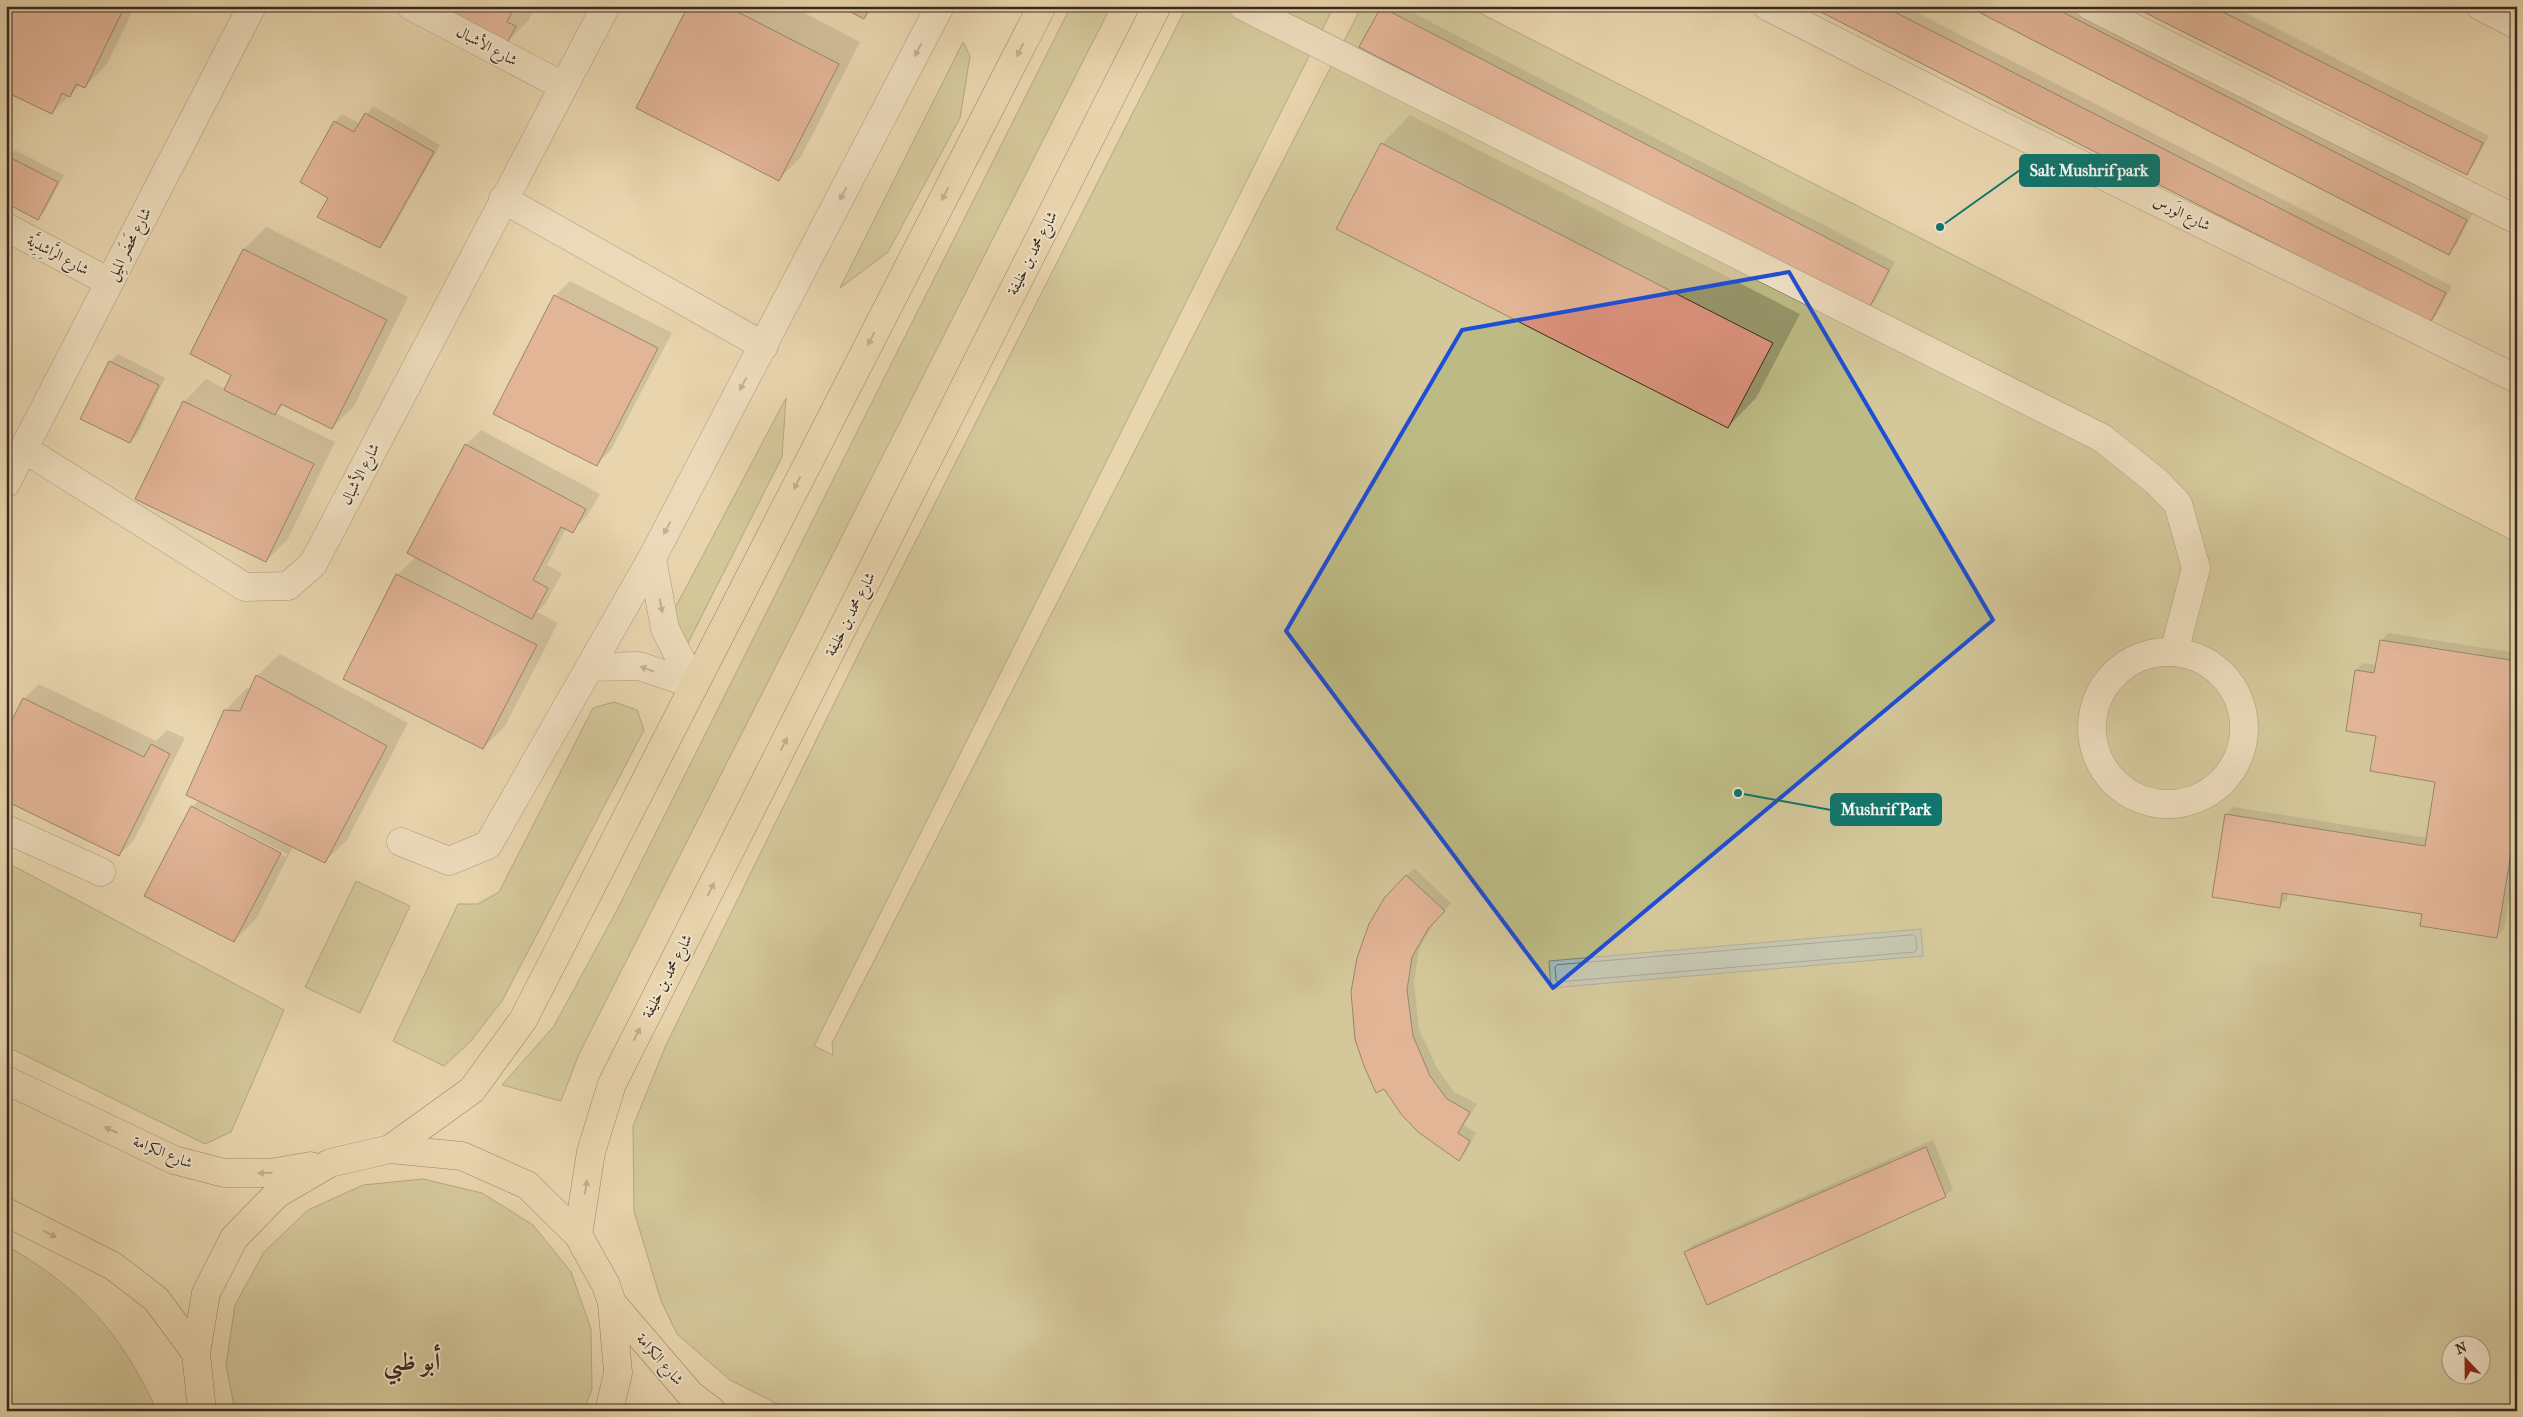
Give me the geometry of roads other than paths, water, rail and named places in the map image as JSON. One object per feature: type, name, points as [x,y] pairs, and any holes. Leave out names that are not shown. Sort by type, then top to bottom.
[{"type":"main road","points":[[390,1149],[472,1090],[523,1020],[693,684],[1042,6]]},
{"type":"main road","name":"شارع محمد بن خليفة","points":[[578,1235],[591,1152],[612,1084],[1157,6]]},
{"type":"main road","name":"شارع الكرامة","points":[[6,1080],[174,1160],[224,1173],[270,1173],[330,1164]]},
{"type":"main road","points":[[202,1411],[196,1354],[206,1293],[234,1238],[277,1194],[330,1164],[390,1149],[462,1156],[527,1185],[578,1235],[606,1285],[612,1303],[618,1373],[609,1411]]},
{"type":"main road","points":[[6,1212],[113,1266],[156,1299],[196,1354]]},
{"type":"main road","name":"شارع الكرامة","points":[[612,1303],[690,1394],[712,1411]]},
{"type":"street","name":"شارع مَحضَر المِيل","points":[[6,483],[252,6]]},
{"type":"street","name":"شارع الأشبال","points":[[411,6],[563,86]]},
{"type":"street","name":"شارع الأشبال","points":[[24,449],[245,587],[288,586],[314,564],[503,199],[606,6]]},
{"type":"street","points":[[401,842],[449,860],[488,845],[652,558],[940,6]]},
{"type":"street","points":[[1243,6],[2102,438],[2157,482],[2178,504],[2196,568],[2174,652]]},
{"type":"street","name":"شارع الوَرس","points":[[1767,6],[1980,115],[2517,379]]},
{"type":"street","points":[[2090,6],[2517,220]]},
{"type":"street","points":[[2480,6],[2517,25]]},
{"type":"street","points":[[503,199],[764,346]]},
{"type":"street","name":"شارع الرَّاشِدِيَّة","points":[[6,227],[109,282]]},
{"type":"street","points":[[652,558],[666,629],[693,684]]},
{"type":"street","points":[[2174,652],[2199,658],[2220,672],[2236,692],[2243,716],[2243,741],[2234,766],[2218,786],[2196,799],[2170,804],[2145,801],[2122,790],[2104,771],[2094,749],[2091,725],[2096,701],[2108,680],[2126,664],[2149,654],[2174,652]]},
{"type":"street","points":[[590,667],[639,666],[693,684]]},
{"type":"street","points":[[6,829],[102,872]]},
{"type":"water","points":[[1921,929],[1923,956],[1551,988],[1549,961]]},
{"type":"place","name":"Salt Mushrif park","points":[[1940,227]]},
{"type":"place","name":"Mushrif Park","points":[[1738,793]]},
{"type":"district","name":"أبو ظبي","points":[[412,1361]]}]
